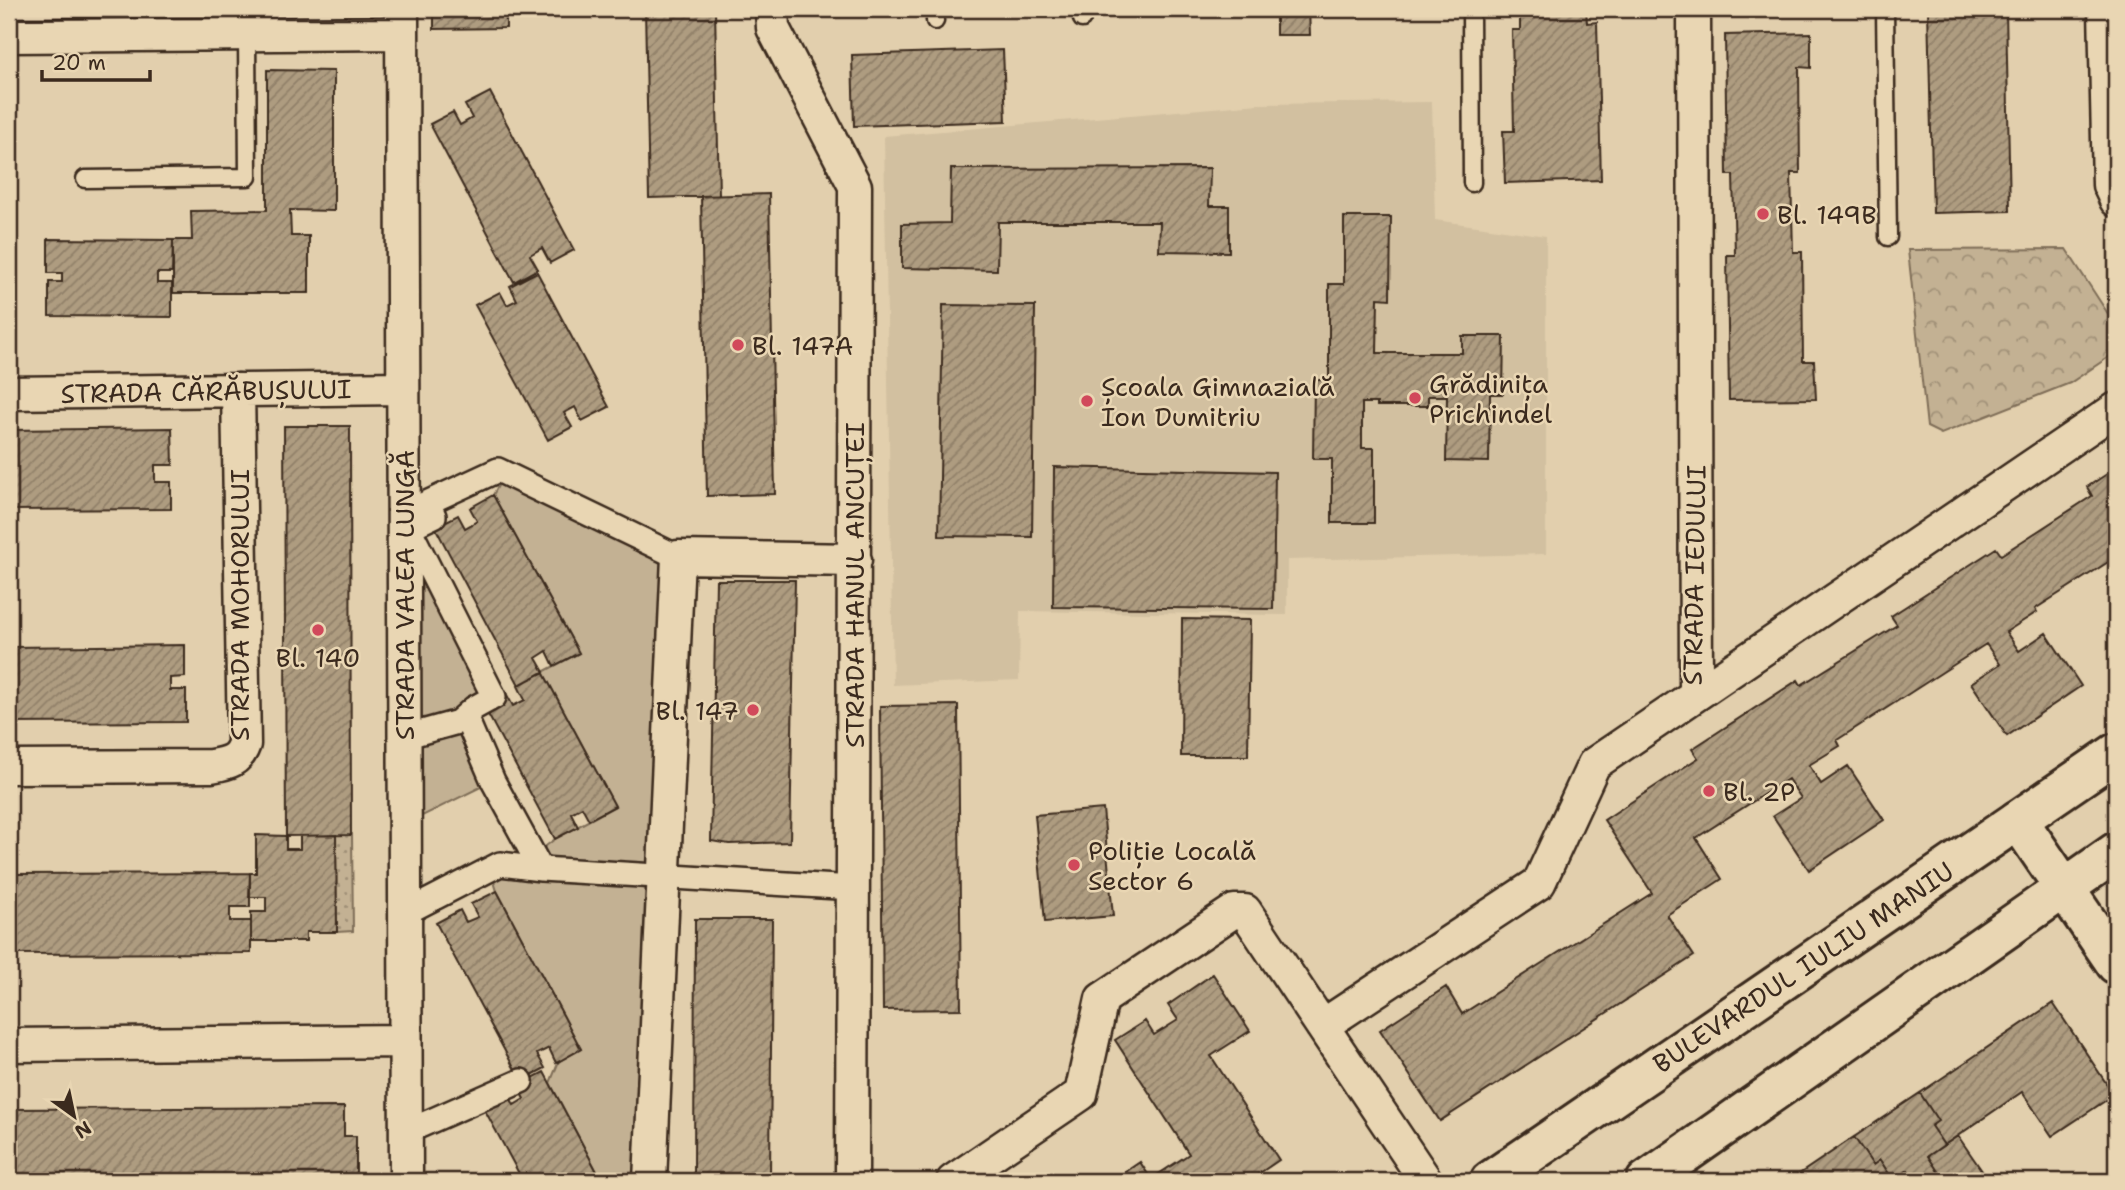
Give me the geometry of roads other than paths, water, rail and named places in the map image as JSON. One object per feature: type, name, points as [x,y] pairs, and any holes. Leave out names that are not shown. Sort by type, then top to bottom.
[{"type":"main road","name":"BULEVARDUL IULIU MANIU","points":[[1490,1181],[2116,753]]},
{"type":"main road","points":[[2018,820],[2116,964]]},
{"type":"main road","points":[[1646,1181],[2116,852]]},
{"type":"street","name":"STRADA HANUL ANCUȚEI","points":[[772,9],[773,28],[855,186],[852,1181]]},
{"type":"street","name":"STRADA IEDULUI","points":[[1322,1026],[1539,883],[1594,764],[1696,694],[1693,9]]},
{"type":"street","points":[[2105,9],[2109,185],[2116,200]]},
{"type":"street","points":[[9,36],[247,34],[402,21]]},
{"type":"street","name":"STRADA VALEA LUNGĂ","points":[[402,21],[403,388],[416,509],[404,737],[406,1181]]},
{"type":"street","name":"STRADA CĂRĂBUȘULUI","points":[[9,393],[403,388]]},
{"type":"street","name":"STRADA MOHORULUI","points":[[9,767],[211,766],[229,763],[240,755],[243,744],[238,390]]},
{"type":"street","points":[[1696,694],[2116,409]]},
{"type":"street","points":[[416,509],[498,470],[678,557],[855,560]]},
{"type":"street","points":[[404,737],[458,722],[494,696],[409,528],[433,516],[416,509]]},
{"type":"street","points":[[650,1181],[678,557]]},
{"type":"street","points":[[466,718],[493,781],[541,869]]},
{"type":"street","points":[[405,914],[500,864],[541,869],[853,888]]},
{"type":"street","points":[[953,1181],[1081,1094],[1102,999],[1234,911],[1245,911],[1250,916],[1426,1181]]},
{"type":"street","points":[[9,1045],[405,1041]]},
{"type":"street","points":[[406,1132],[521,1082]]},
{"type":"lane","points":[[1471,9],[1472,183]]},
{"type":"lane","points":[[1885,9],[1888,237]]},
{"type":"lane","points":[[85,179],[248,177],[247,34]]},
{"type":"place","name":"Bl. 149B","points":[[1763,214]]},
{"type":"place","name":"Bl. 147A","points":[[738,345]]},
{"type":"place","name":"Grădinița Prichindel","points":[[1415,398]]},
{"type":"place","name":"Școala Gimnazială Ion Dumitriu","points":[[1087,401]]},
{"type":"place","name":"Bl. 140","points":[[318,630]]},
{"type":"place","name":"Bl. 147","points":[[753,710]]},
{"type":"place","name":"Bl. 2P","points":[[1709,791]]},
{"type":"place","name":"Poliție Locală Sector 6","points":[[1074,865]]}]
